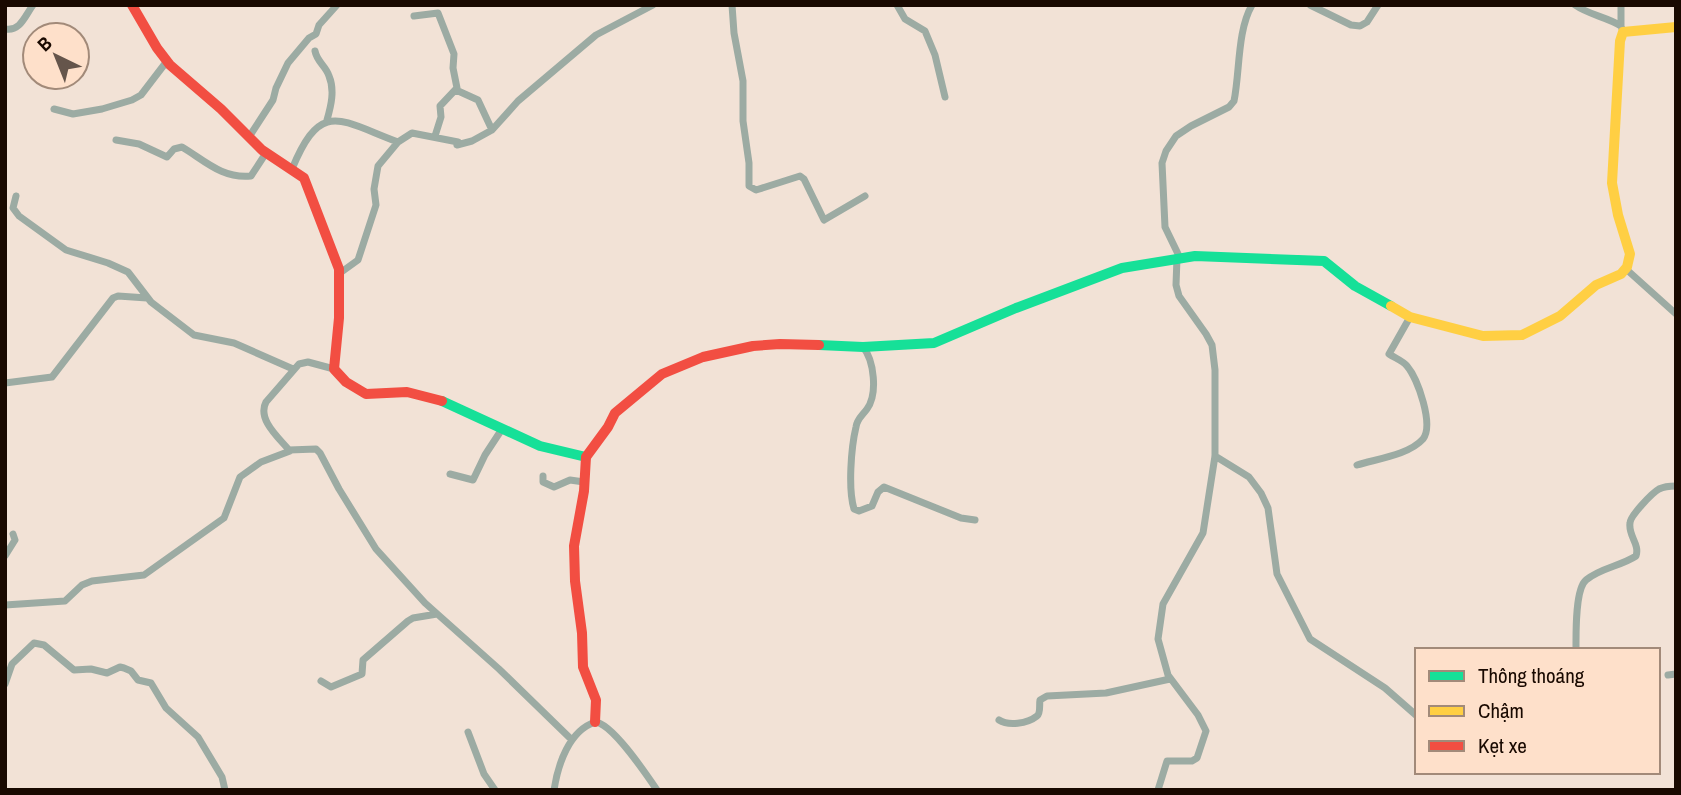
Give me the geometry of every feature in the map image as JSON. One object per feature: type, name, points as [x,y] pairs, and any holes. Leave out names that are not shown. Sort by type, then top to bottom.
[{"type":"street","points":[[5,29],[17,28],[33,5]]},
{"type":"street","points":[[248,137],[274,100],[276,88],[288,63],[309,38],[316,34],[319,25],[337,5]]},
{"type":"street","points":[[340,273],[358,260],[376,205],[374,189],[378,166],[398,142],[412,133],[458,142],[457,145],[472,141],[492,130],[518,101],[587,42],[653,5]]},
{"type":"street","points":[[732,5],[743,81],[743,121],[750,163],[749,186],[756,190],[800,176],[824,220],[865,195]]},
{"type":"street","points":[[897,5],[905,19],[925,31],[935,55],[945,97]]},
{"type":"street","points":[[1158,790],[1167,761],[1192,761],[1198,758],[1206,731],[1198,715],[1170,679],[1163,664],[1158,639],[1160,611],[1203,533],[1215,456],[1215,370],[1212,345],[1179,296],[1176,285],[1178,258],[1166,227],[1162,163],[1176,136],[1234,102],[1240,52],[1248,12],[1252,5]]},
{"type":"street","points":[[1310,5],[1350,25],[1360,26],[1367,22],[1378,5]]},
{"type":"street","points":[[1575,5],[1622,29],[1676,27]]},
{"type":"street","points":[[595,722],[596,700],[583,667],[582,633],[575,581],[574,546],[586,457],[615,412],[670,369],[703,357],[753,346],[780,344],[863,347],[934,343],[1110,272],[1178,258],[1212,256],[1324,261],[1368,295],[1410,317],[1483,336],[1522,335],[1560,316],[1596,285],[1626,269],[1630,254],[1612,183],[1622,29],[1621,5]]},
{"type":"street","points":[[135,6],[167,61],[266,153],[304,178],[340,273],[334,369]]},
{"type":"street","points":[[414,16],[436,12],[439,14],[454,54],[456,90]]},
{"type":"street","points":[[292,169],[305,140],[327,120],[332,99],[330,77],[316,56],[316,51]]},
{"type":"street","points":[[54,109],[73,114],[132,100],[145,91],[167,61]]},
{"type":"street","points":[[456,90],[478,100],[492,130]]},
{"type":"street","points":[[435,136],[441,117],[440,106],[456,90]]},
{"type":"street","points":[[327,120],[355,126],[398,142]]},
{"type":"street","points":[[116,140],[139,144],[167,157],[174,149],[182,147],[215,170],[240,177],[251,176],[266,153]]},
{"type":"street","points":[[16,196],[13,208],[25,221],[66,250],[122,268],[133,276],[147,298],[194,335],[234,343],[293,369]]},
{"type":"street","points":[[1626,269],[1676,314]]},
{"type":"street","points":[[5,383],[52,377],[113,298],[147,298]]},
{"type":"street","points":[[1357,465],[1415,445],[1424,438],[1427,430],[1426,408],[1413,376],[1408,367],[1389,354],[1410,317]]},
{"type":"street","points":[[863,347],[870,356],[873,382],[869,405],[855,429],[851,492],[854,509],[859,511],[869,508],[880,489],[887,487],[961,518],[975,520]]},
{"type":"street","points":[[290,451],[264,417],[262,409],[293,369],[308,362],[334,369],[350,386],[365,394],[378,396],[400,391],[420,393],[457,405],[542,447],[586,457]]},
{"type":"street","points":[[450,474],[473,480],[502,429]]},
{"type":"street","points":[[5,605],[65,601],[82,585],[92,581],[108,577],[136,577],[150,572],[224,518],[240,477],[261,462],[290,451],[316,449],[376,549],[437,614],[572,740]]},
{"type":"street","points":[[1215,456],[1249,477],[1261,493],[1268,508],[1277,574],[1310,639],[1385,688],[1415,714]]},
{"type":"street","points":[[543,476],[543,482],[554,487],[570,480],[584,482]]},
{"type":"street","points":[[1576,648],[1576,620],[1582,585],[1588,578],[1636,556],[1638,549],[1630,524],[1632,517],[1657,491],[1667,486],[1676,486]]},
{"type":"street","points":[[5,556],[15,540],[13,534]]},
{"type":"street","points":[[321,681],[331,687],[362,674],[363,660],[408,621],[437,614]]},
{"type":"street","points":[[5,684],[12,664],[34,643],[44,645],[74,670],[91,668],[107,673],[120,667],[128,669],[138,680],[151,683],[166,708],[198,737],[222,777],[225,790]]},
{"type":"street","points":[[999,720],[1004,724],[1012,724],[1037,716],[1040,713],[1040,700],[1047,696],[1106,693],[1170,679]]},
{"type":"street","points":[[556,788],[564,754],[572,740],[584,727],[595,722],[606,725],[657,790]]},
{"type":"street","points":[[468,732],[484,774],[495,790]]},
{"type":"traffic: fast","points":[[819,345],[863,347],[934,343],[1016,308],[1122,268],[1195,256],[1324,261],[1355,286],[1391,306]]},
{"type":"traffic: fast","points":[[442,401],[540,446],[586,457]]},
{"type":"traffic: slow","points":[[1391,306],[1410,317],[1483,336],[1522,335],[1560,316],[1596,285],[1621,274],[1627,267],[1630,254],[1612,183],[1620,41],[1623,32],[1676,27]]},
{"type":"traffic: jam","points":[[132,5],[170,65],[221,109],[262,150],[304,178],[339,269],[339,318],[334,369],[346,382],[366,394],[407,392],[442,401]]},
{"type":"traffic: jam","points":[[595,722],[596,700],[583,667],[582,633],[575,581],[574,546],[584,491],[586,457],[615,413],[662,374],[703,357],[753,346],[819,345]]}]
